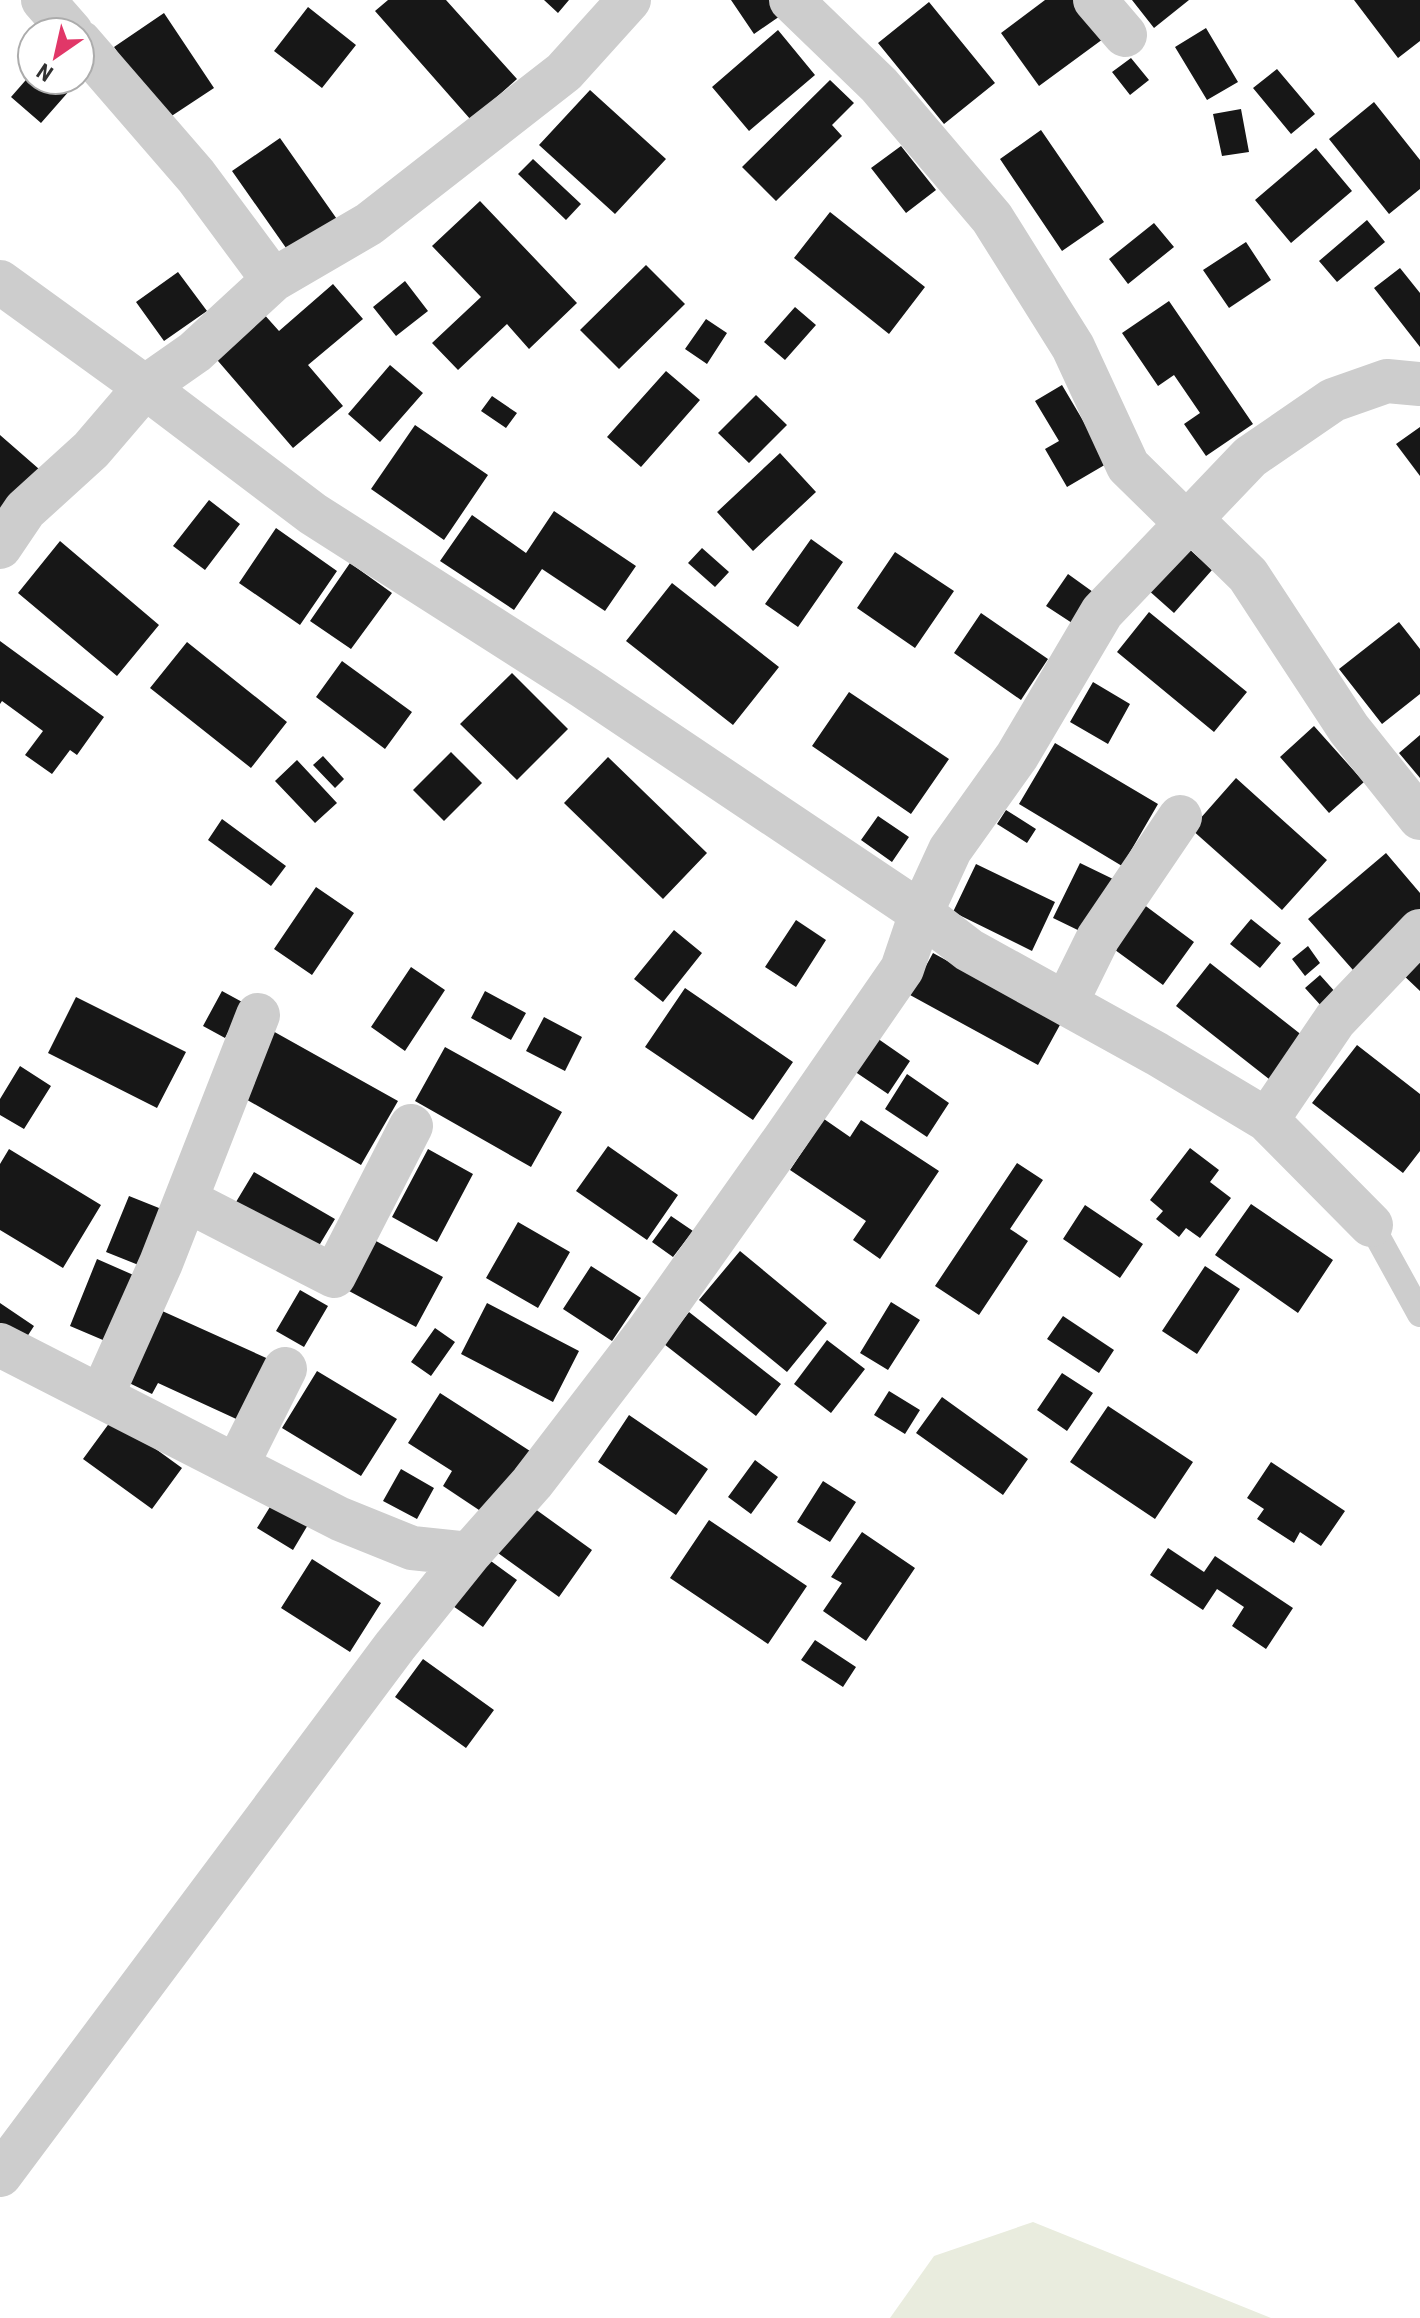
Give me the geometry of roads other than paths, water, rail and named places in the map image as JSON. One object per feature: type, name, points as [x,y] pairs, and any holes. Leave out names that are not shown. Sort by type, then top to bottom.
[{"type":"street","points":[[43,0],[57,16]]},
{"type":"street","points":[[0,547],[25,510],[91,450],[145,387],[195,352],[273,280],[369,224],[564,72],[629,0]]},
{"type":"street","points":[[791,0],[879,85],[992,218],[1073,347],[1128,466],[1186,523],[1203,531],[1248,575],[1349,729],[1420,818]]},
{"type":"street","points":[[1095,0],[1125,35]]},
{"type":"street","points":[[96,60],[196,176],[273,280]]},
{"type":"street","points":[[0,282],[313,514],[584,687],[845,865],[921,913],[969,950],[1157,1054],[1267,1120],[1371,1225]]},
{"type":"street","points":[[0,2175],[395,1646],[469,1554],[532,1483],[647,1333],[779,1147],[902,969],[921,913],[950,850],[1017,756],[1102,612],[1250,457],[1333,400],[1387,381],[1420,384]]},
{"type":"street","points":[[1066,1003],[1098,938],[1180,817]]},
{"type":"street","points":[[1267,1120],[1335,1020],[1420,931]]},
{"type":"street","points":[[102,1395],[161,1263],[258,1015]]},
{"type":"street","points":[[186,1200],[334,1276],[411,1126]]},
{"type":"street","points":[[0,1345],[340,1519],[412,1548],[469,1554]]},
{"type":"street","points":[[237,1465],[285,1369]]},
{"type":"lane","points":[[1371,1225],[1420,1314]]},
{"type":"lane","points":[[1396,1272],[1420,1289]]}]
